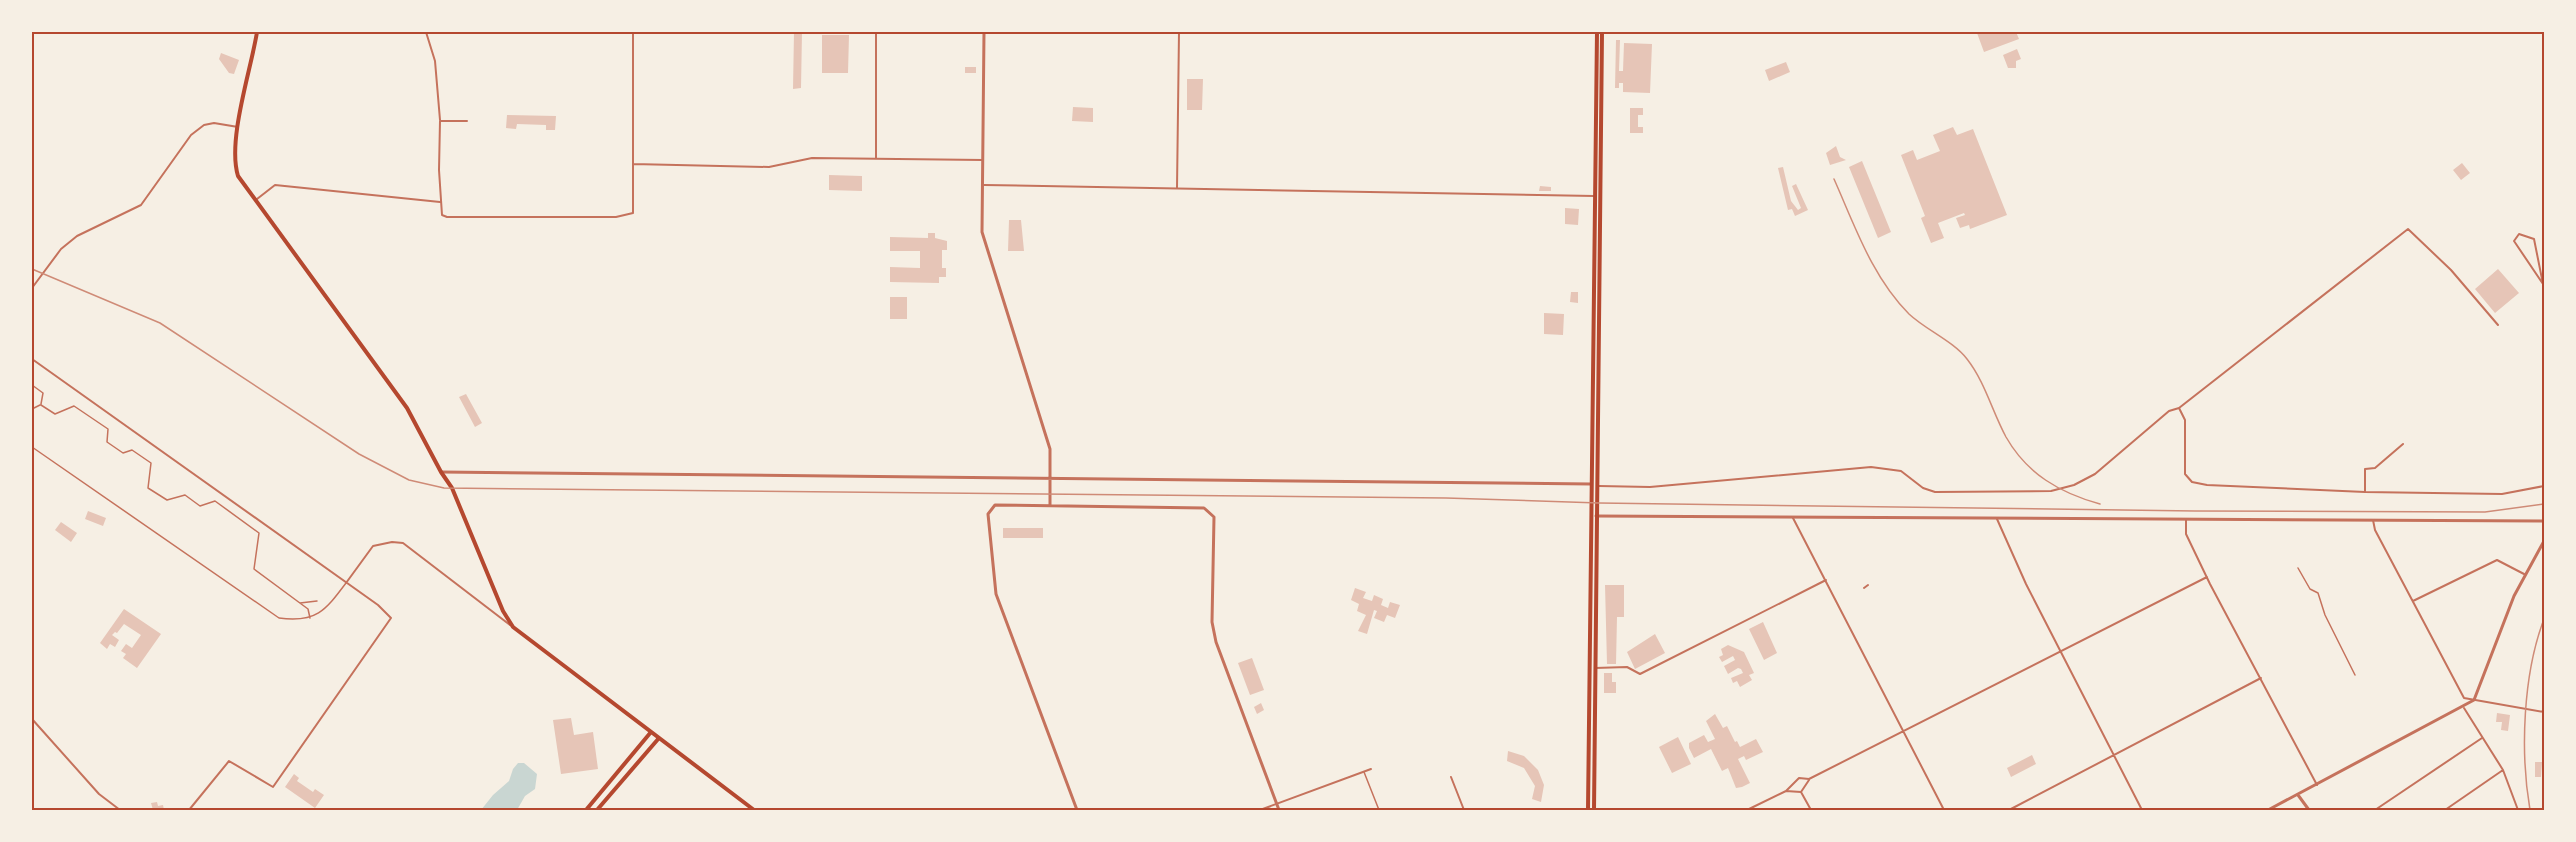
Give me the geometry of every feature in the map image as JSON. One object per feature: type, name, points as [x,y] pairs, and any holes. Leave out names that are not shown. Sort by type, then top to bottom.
[{"type":"main road","points":[[257,32],[238,127],[236,169],[240,181],[407,408],[441,472],[453,488],[503,611],[513,627],[754,810]]},
{"type":"main road","points":[[1594,810],[1597,32]]},
{"type":"main road","points":[[1597,196],[1602,32]]},
{"type":"main road","points":[[1588,810],[1594,516]]},
{"type":"main road","points":[[586,810],[651,732]]},
{"type":"main road","points":[[597,810],[659,738]]},
{"type":"street","points":[[426,32],[435,61],[440,121],[440,202],[442,215],[447,217],[625,216],[633,213],[633,32]]},
{"type":"street","points":[[876,32],[876,158]]},
{"type":"street","points":[[984,32],[982,232],[1050,449],[1050,506]]},
{"type":"street","points":[[1177,188],[1179,32]]},
{"type":"street","points":[[440,121],[467,121]]},
{"type":"street","points":[[32,288],[61,249],[77,236],[141,205],[191,135],[204,125],[214,123],[238,127]]},
{"type":"street","points":[[633,164],[769,166],[812,158],[984,160]]},
{"type":"street","points":[[255,201],[275,185],[440,202]]},
{"type":"street","points":[[984,185],[1597,196]]},
{"type":"street","points":[[441,472],[1594,484],[1650,487],[1870,467],[1901,471],[1923,488],[1935,492],[2050,491],[2074,485],[2095,474],[2169,411],[2179,408],[2408,229],[2451,270],[2498,325]]},
{"type":"street","points":[[2519,234],[2534,239],[2544,284],[2514,241],[2519,234]]},
{"type":"street","points":[[32,359],[388,613],[391,618],[273,787],[229,760],[189,810]]},
{"type":"street","points":[[32,385],[43,393],[41,405]]},
{"type":"street","points":[[41,405],[55,414],[74,406],[108,429],[107,442],[123,453],[132,450],[151,464],[148,488],[167,500],[184,495],[200,506],[215,501],[259,533],[254,569],[308,609],[310,618]]},
{"type":"street","points":[[32,409],[41,405]]},
{"type":"street","points":[[2179,408],[2185,420],[2185,474],[2192,482],[2207,485],[2365,492],[2502,494],[2544,486]]},
{"type":"street","points":[[2365,492],[2365,469],[2375,468],[2403,444]]},
{"type":"street","points":[[32,447],[279,618],[310,618],[328,607],[373,546],[396,542],[403,543],[513,627]]},
{"type":"street","points":[[1077,810],[996,594],[988,514],[992,508],[1000,505],[1204,508],[1210,511],[1214,517],[1212,622],[1216,642],[1279,810]]},
{"type":"street","points":[[1594,516],[2544,521]]},
{"type":"street","points":[[1793,518],[1944,810]]},
{"type":"street","points":[[1997,519],[2061,653],[2142,810]]},
{"type":"street","points":[[2186,520],[2186,534],[2207,577],[2317,785]]},
{"type":"street","points":[[2373,520],[2375,530],[2462,694],[2474,700],[2544,712]]},
{"type":"street","points":[[2268,810],[2464,708],[2474,700],[2524,574],[2544,541]]},
{"type":"street","points":[[2412,601],[2497,560],[2524,574]]},
{"type":"street","points":[[2298,567],[2310,590],[2318,593],[2325,615],[2355,675]]},
{"type":"street","points":[[1801,792],[1809,779],[2207,577]]},
{"type":"street","points":[[1595,668],[1627,668],[1640,674],[1826,580]]},
{"type":"street","points":[[1864,588],[1868,585]]},
{"type":"street","points":[[299,603],[317,601]]},
{"type":"street","points":[[2009,810],[2261,678]]},
{"type":"street","points":[[2464,708],[2503,770],[2518,810]]},
{"type":"street","points":[[32,719],[99,794],[120,810]]},
{"type":"street","points":[[2376,810],[2482,738]]},
{"type":"street","points":[[1260,810],[1371,769]]},
{"type":"street","points":[[2445,810],[2503,770]]},
{"type":"street","points":[[1364,772],[1379,810]]},
{"type":"street","points":[[1451,777],[1464,810]]},
{"type":"street","points":[[1747,810],[1786,791],[1799,778],[1809,779]]},
{"type":"street","points":[[1786,791],[1801,792]]},
{"type":"street","points":[[1801,792],[1810,810]]},
{"type":"street","points":[[2298,795],[2309,810]]},
{"type":"shaded area","points":[[518,763],[524,763],[537,774],[535,789],[525,796],[517,810],[481,810],[509,781]]},
{"type":"building","points":[[794,32],[802,32],[801,88],[793,89]]},
{"type":"building","points":[[2016,32],[2019,39],[1984,52],[1977,33]]},
{"type":"building","points":[[822,35],[849,35],[848,73],[822,73]]},
{"type":"building","points":[[1616,40],[1620,40],[1619,71],[1623,71],[1624,43],[1652,44],[1650,93],[1623,92],[1623,83],[1619,83],[1619,88],[1615,88]]},
{"type":"building","points":[[2017,49],[2021,59],[2016,61],[2016,68],[2008,68],[2003,55]]},
{"type":"building","points":[[221,53],[239,60],[234,74],[229,73],[219,59]]},
{"type":"building","points":[[1786,62],[1790,72],[1769,81],[1765,70]]},
{"type":"building","points":[[965,67],[976,67],[976,73],[965,73]]},
{"type":"building","points":[[1187,79],[1203,79],[1202,110],[1187,110]]},
{"type":"building","points":[[1073,107],[1093,108],[1093,122],[1072,121]]},
{"type":"building","points":[[1630,108],[1643,108],[1643,115],[1638,115],[1638,127],[1643,127],[1643,133],[1630,133]]},
{"type":"building","points":[[507,115],[556,116],[555,130],[546,130],[546,125],[517,124],[516,129],[506,128]]},
{"type":"building","points":[[1953,127],[1957,135],[1973,129],[2007,215],[1970,229],[1969,225],[1960,228],[1956,218],[1965,215],[1964,213],[1938,223],[1944,238],[1931,243],[1921,218],[1925,216],[1901,155],[1913,150],[1917,160],[1940,151],[1933,135]]},
{"type":"building","points":[[1836,146],[1840,157],[1846,160],[1830,165],[1826,153]]},
{"type":"building","points":[[1862,161],[1891,232],[1878,238],[1849,167]]},
{"type":"building","points":[[2462,163],[2470,173],[2461,180],[2453,170]]},
{"type":"building","points":[[1783,167],[1791,201],[1798,210],[1801,208],[1792,186],[1796,184],[1808,210],[1795,216],[1792,209],[1788,210],[1778,168]]},
{"type":"building","points":[[829,175],[862,176],[862,191],[829,190]]},
{"type":"building","points":[[1540,186],[1551,187],[1551,191],[1539,191]]},
{"type":"building","points":[[1565,208],[1579,209],[1578,225],[1565,224]]},
{"type":"building","points":[[1009,220],[1021,220],[1024,251],[1008,251]]},
{"type":"building","points":[[928,233],[935,233],[935,238],[947,241],[947,250],[942,250],[942,268],[946,268],[946,277],[939,277],[939,283],[890,282],[890,267],[920,268],[920,251],[890,251],[890,237],[928,238]]},
{"type":"building","points":[[2498,269],[2519,293],[2495,313],[2475,289]]},
{"type":"building","points":[[1571,292],[1578,292],[1578,303],[1570,302]]},
{"type":"building","points":[[890,297],[907,297],[907,319],[890,319]]},
{"type":"building","points":[[1544,313],[1564,314],[1563,335],[1544,334]]},
{"type":"building","points":[[466,394],[482,423],[475,427],[459,397]]},
{"type":"building","points":[[88,511],[106,518],[103,526],[85,519]]},
{"type":"building","points":[[61,522],[77,533],[71,542],[55,530]]},
{"type":"building","points":[[1003,528],[1043,528],[1043,538],[1003,538]]},
{"type":"building","points":[[1605,585],[1624,585],[1624,617],[1617,617],[1616,664],[1607,664]]},
{"type":"building","points":[[1355,588],[1366,592],[1363,598],[1372,601],[1374,595],[1383,599],[1381,605],[1388,608],[1390,602],[1400,605],[1395,618],[1387,615],[1384,622],[1374,618],[1377,611],[1374,610],[1367,634],[1358,631],[1366,615],[1357,611],[1359,604],[1351,600]]},
{"type":"building","points":[[124,609],[161,634],[137,668],[123,658],[126,654],[121,651],[126,644],[132,648],[141,635],[124,624],[117,633],[112,635],[119,640],[115,647],[110,644],[107,649],[100,643]]},
{"type":"building","points":[[1763,622],[1777,653],[1764,660],[1749,629]]},
{"type":"building","points":[[1655,634],[1665,653],[1635,669],[1627,652]]},
{"type":"building","points":[[1728,645],[1744,652],[1754,673],[1749,675],[1752,680],[1740,687],[1737,681],[1733,683],[1731,678],[1743,673],[1741,669],[1738,668],[1728,674],[1724,666],[1735,660],[1733,656],[1722,662],[1719,657],[1723,655],[1721,649]]},
{"type":"building","points":[[1252,658],[1264,690],[1250,695],[1238,663]]},
{"type":"building","points":[[1604,673],[1612,673],[1612,682],[1616,682],[1616,693],[1604,693]]},
{"type":"building","points":[[1261,703],[1264,710],[1257,714],[1254,707]]},
{"type":"building","points":[[2497,713],[2510,715],[2508,731],[2501,730],[2502,722],[2496,722]]},
{"type":"building","points":[[1715,714],[1723,728],[1727,726],[1740,747],[1756,739],[1763,752],[1746,760],[1744,756],[1738,759],[1750,783],[1742,787],[1736,788],[1728,768],[1722,771],[1711,749],[1694,758],[1689,748],[1689,743],[1704,735],[1708,742],[1715,739],[1706,721]]},
{"type":"building","points":[[571,718],[574,735],[593,732],[598,769],[561,774],[553,720]]},
{"type":"building","points":[[1678,737],[1691,764],[1672,773],[1659,747]]},
{"type":"building","points":[[1508,751],[1524,756],[1538,770],[1544,785],[1541,802],[1532,799],[1535,786],[1524,768],[1507,761]]},
{"type":"building","points":[[2032,755],[2036,764],[2011,777],[2007,768]]},
{"type":"building","points":[[2535,762],[2542,762],[2541,777],[2535,777]]},
{"type":"building","points":[[294,774],[299,778],[297,781],[313,792],[315,789],[324,795],[315,808],[285,787]]},
{"type":"building","points":[[157,802],[158,806],[163,805],[164,810],[153,810],[151,803]]},
{"type":"railway","points":[[1834,179],[1857,233],[1885,284],[1909,314],[1967,359],[1979,377],[2014,450],[2034,472],[2058,488],[2100,504]]},
{"type":"railway","points":[[32,269],[160,323],[359,454],[409,480],[444,488],[1446,498],[1599,503],[2195,511],[2485,512],[2544,504]]},
{"type":"railway","points":[[2530,810],[2525,763],[2525,713],[2532,664],[2544,619]]}]
